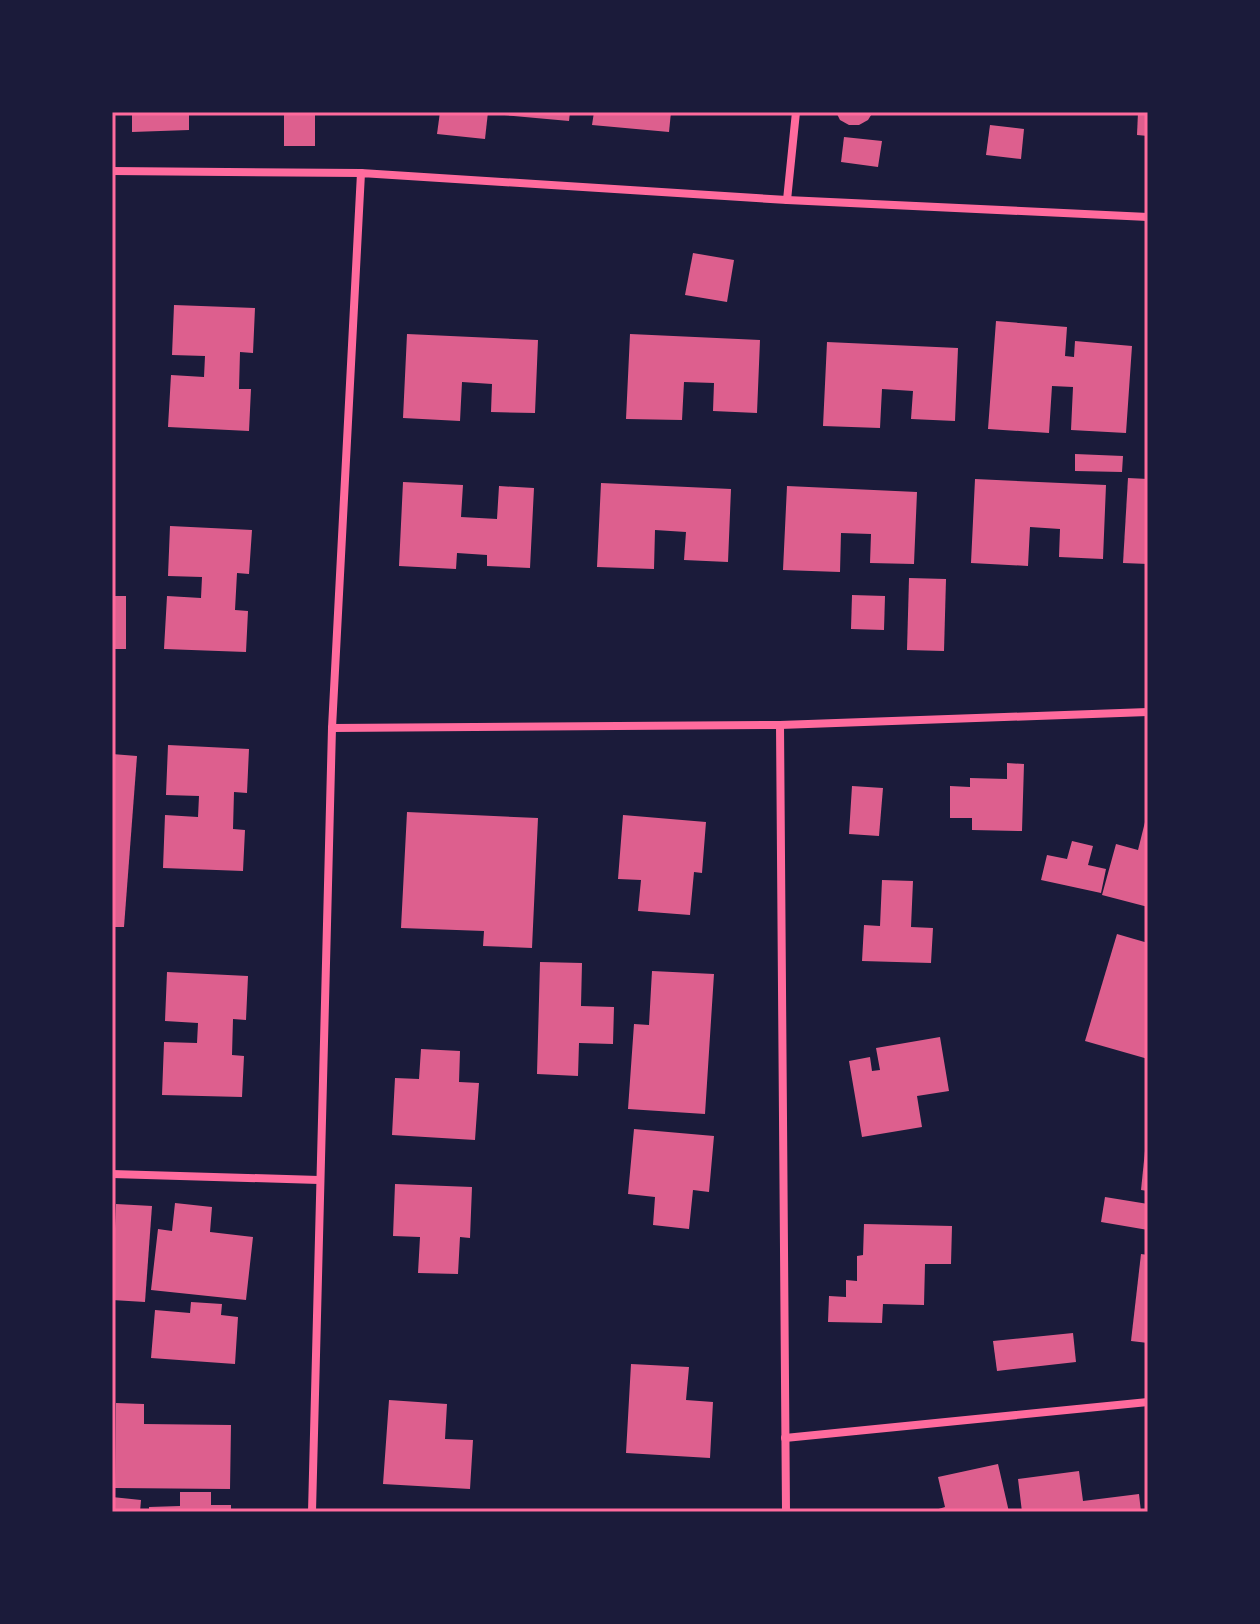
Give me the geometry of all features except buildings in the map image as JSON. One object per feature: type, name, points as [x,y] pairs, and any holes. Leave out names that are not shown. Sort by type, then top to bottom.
[{"type":"street","points":[[787,200],[796,112]]},
{"type":"street","points":[[112,171],[361,173],[787,200],[1148,217]]},
{"type":"street","points":[[312,1512],[332,728],[361,173]]},
{"type":"street","points":[[332,728],[780,725],[1148,712]]},
{"type":"street","points":[[780,725],[786,1512]]},
{"type":"street","points":[[112,1174],[319,1180]]},
{"type":"street","points":[[785,1438],[1148,1402]]}]
